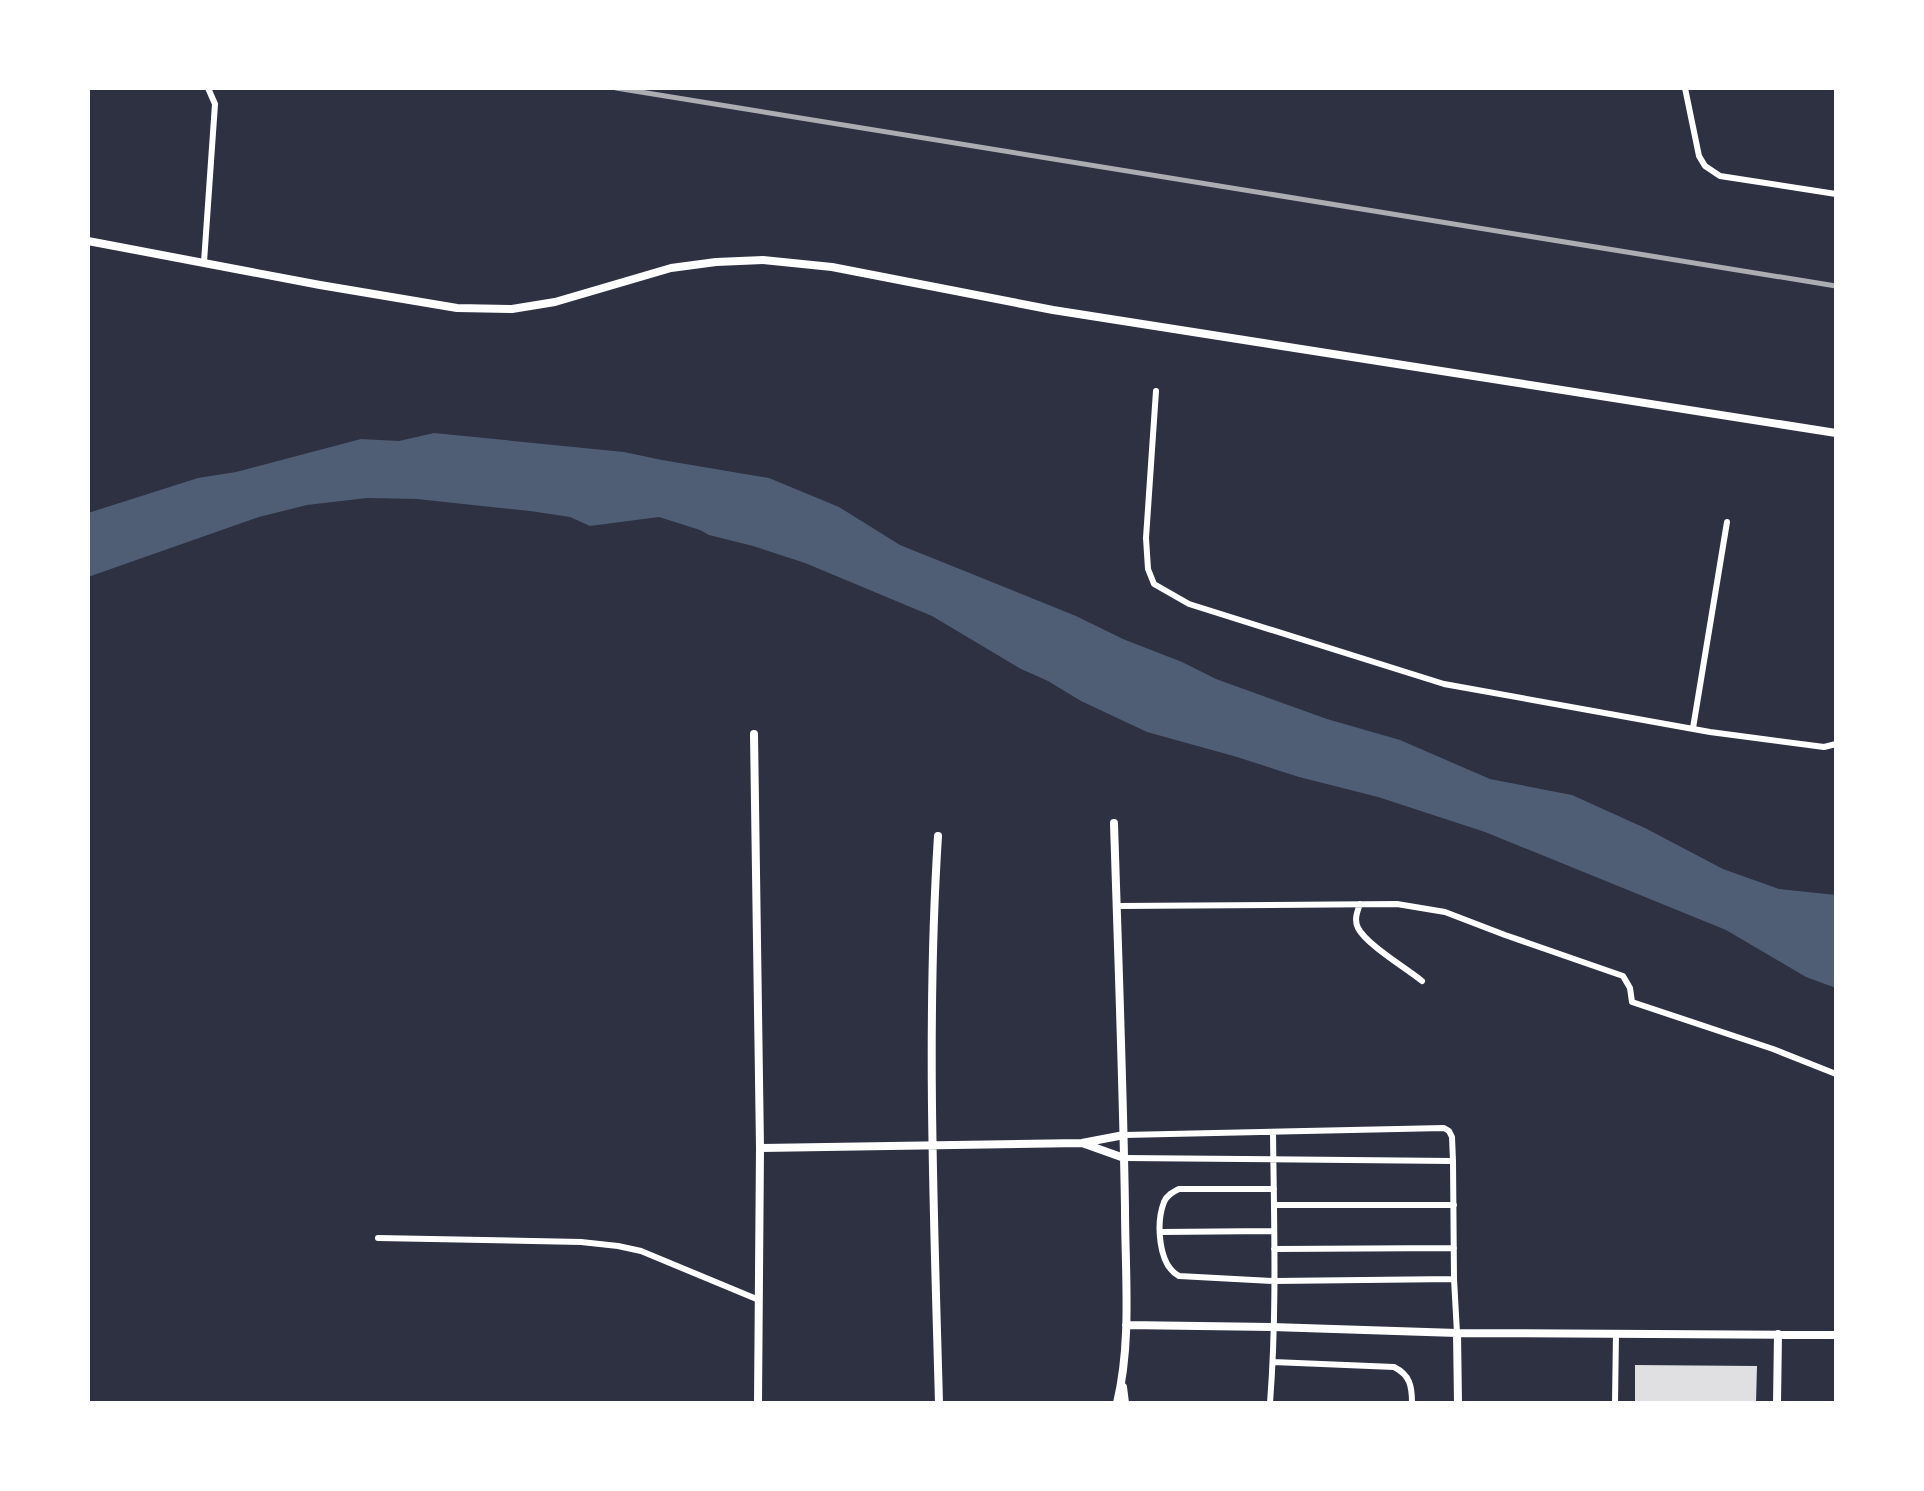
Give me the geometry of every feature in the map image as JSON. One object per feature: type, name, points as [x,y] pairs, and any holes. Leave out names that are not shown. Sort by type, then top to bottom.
[{"type":"street","points":[[88,241],[457,308],[512,309],[555,302],[671,268],[716,262],[791,262],[832,267],[1053,310],[1836,433]]},
{"type":"street","points":[[754,734],[760,1148],[758,1403]]},
{"type":"street","points":[[1114,823],[1124,1135],[1126,1325],[1122,1382],[1117,1403]]},
{"type":"street","points":[[938,836],[933,914],[932,1146],[939,1403]]},
{"type":"street","points":[[760,1148],[1082,1143],[1124,1135]]},
{"type":"street","points":[[1082,1143],[1124,1158]]},
{"type":"street","points":[[1126,1325],[1457,1333],[1836,1335]]},
{"type":"street","points":[[1457,1333],[1458,1403]]},
{"type":"street","points":[[1777,1403],[1778,1334]]},
{"type":"street","points":[[1122,1382],[1125,1403]]},
{"type":"lane","points":[[204,262],[215,104],[208,88]]},
{"type":"lane","points":[[1685,88],[1699,156],[1705,166],[1720,176],[1836,194]]},
{"type":"lane","points":[[1156,391],[1146,538],[1148,569],[1154,584],[1189,604],[1444,684],[1693,728],[1824,747],[1836,744]]},
{"type":"lane","points":[[1693,728],[1727,522]]},
{"type":"lane","points":[[1360,904],[1356,915],[1358,927],[1371,942],[1422,981]]},
{"type":"lane","points":[[1117,906],[1397,904],[1445,912],[1623,976],[1630,988],[1632,1002],[1773,1049],[1836,1074]]},
{"type":"lane","points":[[1124,1135],[1444,1128],[1452,1137],[1457,1333]]},
{"type":"lane","points":[[1270,1403],[1274,1281],[1273,1132]]},
{"type":"lane","points":[[1124,1158],[1453,1161]]},
{"type":"lane","points":[[1274,1189],[1179,1189],[1169,1194],[1164,1202],[1161,1232],[1165,1262],[1171,1271],[1179,1276],[1274,1281],[1454,1279]]},
{"type":"lane","points":[[1274,1205],[1454,1205]]},
{"type":"lane","points":[[1161,1232],[1274,1231]]},
{"type":"lane","points":[[378,1238],[581,1242],[618,1246],[641,1251],[759,1300]]},
{"type":"lane","points":[[1274,1249],[1454,1248]]},
{"type":"lane","points":[[1615,1403],[1616,1333]]},
{"type":"lane","points":[[1273,1362],[1394,1367],[1404,1372],[1409,1380],[1412,1403]]},
{"type":"water","points":[[434,433],[624,452],[769,478],[839,507],[900,545],[1076,616],[1216,679],[1327,719],[1400,740],[1490,779],[1572,795],[1645,828],[1723,869],[1779,889],[1836,895],[1836,988],[1806,977],[1726,930],[1485,832],[1378,797],[1147,732],[1021,669],[932,616],[805,563],[659,517],[590,526],[570,517],[530,511],[417,499],[367,498],[307,505],[259,517],[88,577],[88,513],[198,478],[236,472],[361,439],[399,441]]},
{"type":"building","points":[[1635,1365],[1757,1366],[1756,1403],[1635,1403]]},
{"type":"railway","points":[[616,88],[1836,286]]}]
